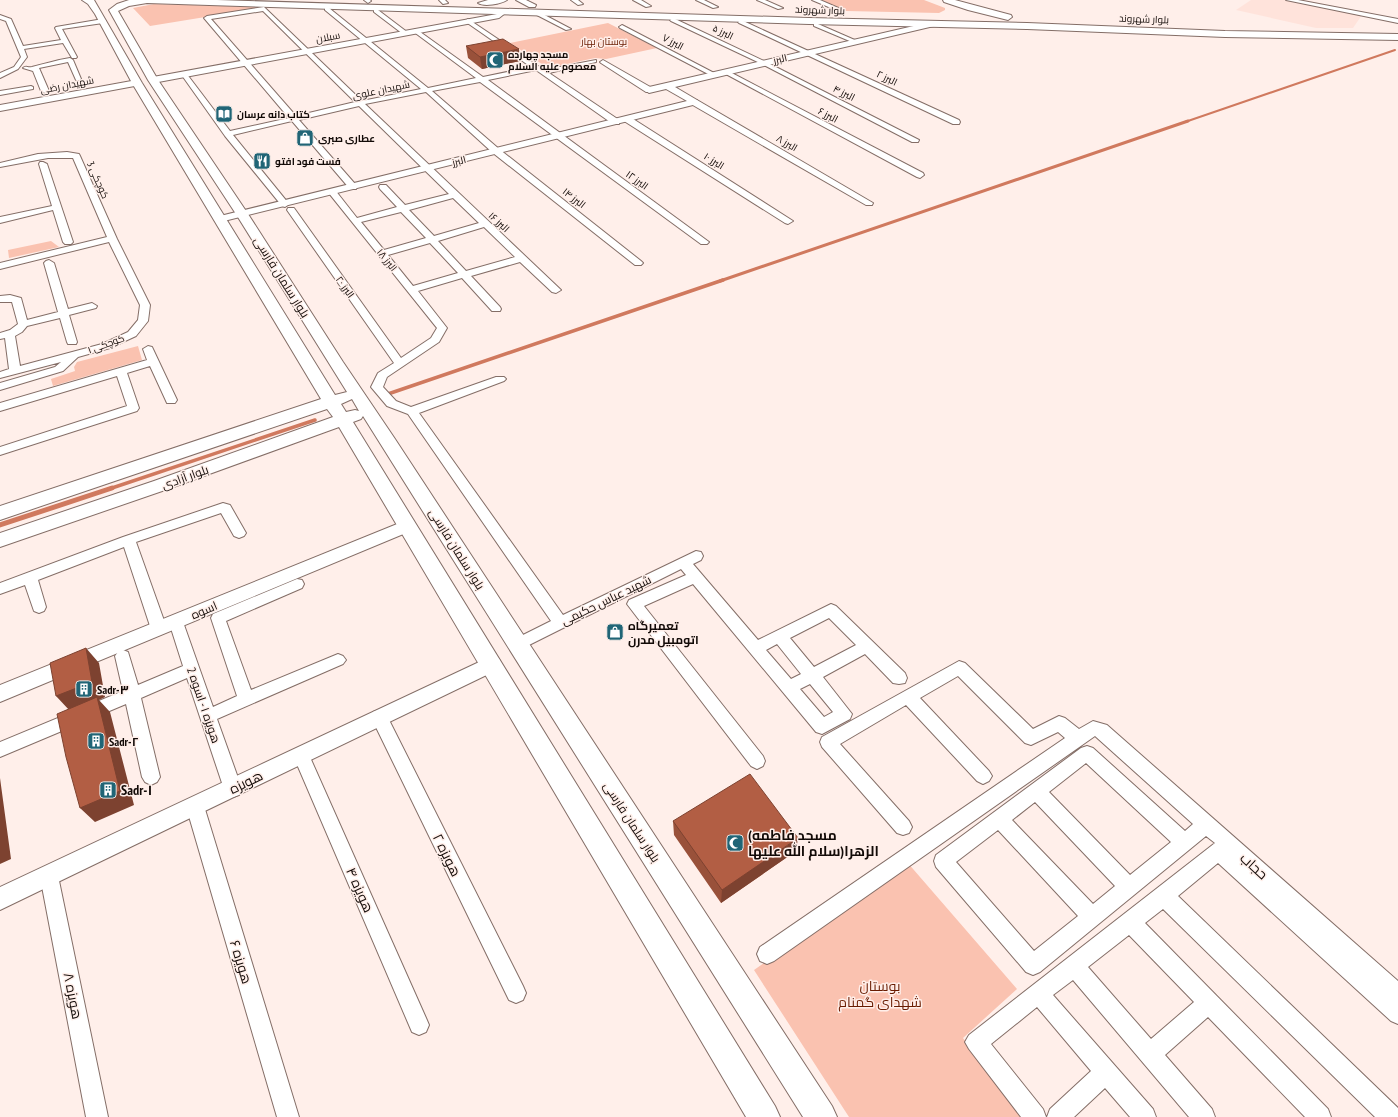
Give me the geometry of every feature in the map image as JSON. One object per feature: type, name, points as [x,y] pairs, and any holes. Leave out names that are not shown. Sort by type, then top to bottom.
[{"type":"main road","name":"بلوار شهروند","points":[[121,0],[330,7],[504,10],[534,8],[697,10],[762,16],[889,23],[1340,33],[1375,30],[1398,31]]},
{"type":"main road","points":[[330,7],[342,3],[343,1],[341,0]]},
{"type":"main road","name":"بلوار شهروند","points":[[346,0],[444,1],[689,17],[949,12],[1012,18],[1398,37]]},
{"type":"main road","points":[[358,7],[353,5],[355,3],[369,0]]},
{"type":"main road","points":[[101,7],[118,6],[145,1]]},
{"type":"main road","points":[[943,1],[949,12],[967,13],[976,11],[971,8]]},
{"type":"main road","points":[[943,1],[1012,18]]},
{"type":"main road","name":"بلوار سلمان فارسی","points":[[101,7],[145,81],[220,219],[492,664],[764,1117]]},
{"type":"main road","points":[[689,17],[719,14],[697,10]]},
{"type":"main road","points":[[1375,30],[1369,33],[1388,37]]},
{"type":"main road","name":"بلوار سلمان فارسی","points":[[145,81],[242,214],[335,362],[390,443],[821,1117]]},
{"type":"main road","points":[[311,370],[335,362]]},
{"type":"main road","name":"بلوار آزادی","points":[[0,513],[332,402],[362,401]]},
{"type":"main road","name":"بلوار آزادی","points":[[0,540],[161,485],[343,420],[362,401]]},
{"type":"main road","points":[[364,453],[390,443]]},
{"type":"street","points":[[482,4],[503,0]]},
{"type":"street","points":[[520,0],[568,29]]},
{"type":"street","points":[[574,0],[580,4]]},
{"type":"street","points":[[636,0],[648,6]]},
{"type":"street","points":[[699,0],[715,7]]},
{"type":"street","points":[[760,0],[780,8]]},
{"type":"street","points":[[815,0],[840,10]]},
{"type":"street","points":[[1290,0],[1348,8],[1398,21]]},
{"type":"street","points":[[74,57],[58,28],[101,7]]},
{"type":"street","name":"البرز ۱۴","points":[[330,7],[366,40],[427,90],[496,152],[638,263]]},
{"type":"street","name":"البرز ۱۶","points":[[246,63],[207,18],[264,9],[427,169],[556,290]]},
{"type":"street","name":"سبلان","points":[[145,81],[499,16],[504,10]]},
{"type":"street","points":[[376,11],[405,33]]},
{"type":"street","points":[[0,17],[9,20],[24,57],[16,68],[0,76]]},
{"type":"street","name":"البرز ۵","points":[[673,20],[764,63]]},
{"type":"street","points":[[468,21],[616,122]]},
{"type":"street","name":"البرز ۲","points":[[741,22],[810,52],[956,122]]},
{"type":"street","points":[[889,23],[892,33]]},
{"type":"street","name":"البرز","points":[[649,90],[931,24]]},
{"type":"street","points":[[816,25],[854,41]]},
{"type":"street","name":"البرز ۷","points":[[622,27],[714,75]]},
{"type":"street","name":"البرز ۱۲","points":[[416,31],[704,242]]},
{"type":"street","points":[[20,48],[65,41]]},
{"type":"street","points":[[16,68],[33,69],[37,66],[70,60],[78,79]]},
{"type":"street","name":"شهیدان علوی","points":[[228,134],[482,79],[594,61]]},
{"type":"street","points":[[603,62],[675,107]]},
{"type":"street","points":[[246,63],[353,187]]},
{"type":"street","name":"البرز ۴","points":[[764,63],[915,140]]},
{"type":"street","points":[[33,69],[36,70],[45,91]]},
{"type":"street","name":"البرز ۶","points":[[726,72],[920,175]]},
{"type":"street","name":"البرز ۲۰","points":[[184,74],[228,134],[288,207],[400,364]]},
{"type":"street","name":"شهیدان رضی","points":[[0,108],[145,81]]},
{"type":"street","points":[[668,86],[694,102]]},
{"type":"street","points":[[0,93],[31,88]]},
{"type":"street","name":"البرز","points":[[220,219],[288,207],[332,192],[694,102]]},
{"type":"street","name":"البرز ۸","points":[[694,102],[869,203]]},
{"type":"street","name":"البرز ۱۰","points":[[627,119],[788,221]]},
{"type":"street","name":"کوچکی 3","points":[[0,165],[48,156],[66,154],[76,156],[112,239]]},
{"type":"street","points":[[43,164],[68,242]]},
{"type":"street","points":[[383,187],[496,309]]},
{"type":"street","name":"البرز ۱۸","points":[[332,192],[442,328],[435,340],[400,364]]},
{"type":"street","points":[[355,221],[455,195]]},
{"type":"street","points":[[0,220],[57,207]]},
{"type":"street","points":[[382,254],[486,224]]},
{"type":"street","points":[[0,266],[112,239]]},
{"type":"street","name":"کوچکی ۱","points":[[0,375],[106,346],[132,334],[143,321],[145,305],[112,239]]},
{"type":"street","points":[[411,290],[522,258]]},
{"type":"street","points":[[49,263],[72,342]]},
{"type":"street","points":[[0,299],[10,298],[17,300],[23,324]]},
{"type":"street","points":[[15,371],[5,335],[18,331],[23,324],[92,306]]},
{"type":"street","points":[[148,349],[171,400]]},
{"type":"street","points":[[0,387],[59,369],[76,354]]},
{"type":"street","points":[[0,407],[154,361]]},
{"type":"street","points":[[400,364],[382,375],[377,387],[388,402],[396,407],[412,411],[500,379]]},
{"type":"street","points":[[0,451],[133,408],[121,371]]},
{"type":"street","points":[[45,373],[50,392]]},
{"type":"street","points":[[412,411],[560,622]]},
{"type":"street","points":[[0,589],[128,540],[223,508],[225,508],[239,533]]},
{"type":"street","name":"اسوه","points":[[0,694],[407,526]]},
{"type":"street","name":"هویزه ۱ - اسوه 2","points":[[128,540],[168,625],[192,669],[233,789]]},
{"type":"street","name":"شهید عباس حکیمی","points":[[518,644],[689,559],[695,577]]},
{"type":"street","points":[[30,577],[39,607]]},
{"type":"street","points":[[757,761],[634,604],[695,577],[822,727],[844,714],[780,636]]},
{"type":"street","points":[[246,699],[218,618],[297,584]]},
{"type":"street","points":[[756,648],[830,610],[900,678]]},
{"type":"street","points":[[788,688],[867,646]]},
{"type":"street","points":[[123,656],[151,777]]},
{"type":"street","points":[[208,716],[338,660]]},
{"type":"street","name":"هویزه","points":[[0,898],[233,789],[379,717],[492,664]]},
{"type":"street","points":[[766,954],[1078,738],[1059,723],[1031,738],[958,667],[828,742],[903,827]]},
{"type":"street","points":[[0,750],[192,669]]},
{"type":"street","points":[[908,696],[983,776]]},
{"type":"street","name":"هویزه ۲","points":[[379,717],[516,993]]},
{"type":"street","name":"حجاب","points":[[1078,738],[1093,728],[1101,730],[1398,995]]},
{"type":"street","points":[[1184,842],[1087,754],[943,861],[1033,965],[1129,887],[1184,842],[1206,824]]},
{"type":"street","name":"هویزه ۴","points":[[301,755],[419,1026]]},
{"type":"street","points":[[1036,791],[1129,887]]},
{"type":"street","name":"هویزه ۶","points":[[195,806],[288,1117]]},
{"type":"street","points":[[1000,819],[1092,917]]},
{"type":"street","points":[[1035,1117],[976,1042],[1164,896],[1218,851],[1398,1014]]},
{"type":"street","name":"هویزه ۸","points":[[49,876],[97,1117]]},
{"type":"street","points":[[1164,896],[1391,1117]]},
{"type":"street","points":[[1130,922],[1320,1117]]},
{"type":"street","points":[[1074,966],[1204,1117]]},
{"type":"street","points":[[1038,993],[1145,1117]]},
{"type":"street","points":[[1150,1054],[1208,1003]]},
{"type":"street","points":[[1058,1117],[1106,1072]]},
{"type":"shaded area","points":[[1251,0],[1304,0],[1364,12],[1353,28],[1316,28],[1236,10]]},
{"type":"green space","points":[[820,0],[924,0],[945,8],[945,10],[939,13],[846,11]]},
{"type":"green space","points":[[154,4],[267,7],[150,26],[133,8]]},
{"type":"green space","name":"بوستان بهار","points":[[608,23],[657,48],[606,59],[595,58],[548,68],[510,43]]},
{"type":"green space","points":[[51,241],[59,247],[9,258],[8,250]]},
{"type":"green space","points":[[138,346],[142,360],[53,386],[51,379],[75,371],[74,367],[77,362]]},
{"type":"green space","name":"بوستان شهدای گمنام","points":[[907,862],[1017,989],[963,1038],[1022,1117],[849,1117],[754,970]]},
{"type":"building","points":[[503,39],[519,49],[480,57],[466,46]]},
{"type":"building","points":[[86,648],[92,682],[56,696],[50,663]]},
{"type":"building","points":[[97,697],[120,791],[80,808],[66,757],[57,714]]},
{"type":"building","name":"(مسجد فاطمه الزهرا(سلام الله علیها","points":[[750,774],[798,838],[722,890],[673,821]]},
{"type":"waterway","points":[[1185,122],[1395,50]]},
{"type":"waterway","points":[[720,281],[1188,121]]},
{"type":"waterway","points":[[385,395],[723,280]]},
{"type":"waterway","points":[[111,488],[315,420]]},
{"type":"waterway","points":[[0,525],[111,488]]},
{"type":"place","name":"مسجد چهارده معصوم علیه السلام","points":[[495,60]]},
{"type":"place","name":"کتاب دانه عرسان","points":[[224,114]]},
{"type":"place","name":"عطاری صبری","points":[[305,138]]},
{"type":"place","name":"فست فود افتو","points":[[262,161]]},
{"type":"place","name":"تعمیرگاه اتومبیل مدرن","points":[[615,632]]},
{"type":"place","name":"Sadr-۳","points":[[84,689]]},
{"type":"place","name":"Sadr-۲","points":[[96,741]]},
{"type":"place","name":"Sadr-۱","points":[[108,790]]},
{"type":"place","name":"(مسجد فاطمه الزهرا(سلام الله علیها","points":[[735,843]]}]
